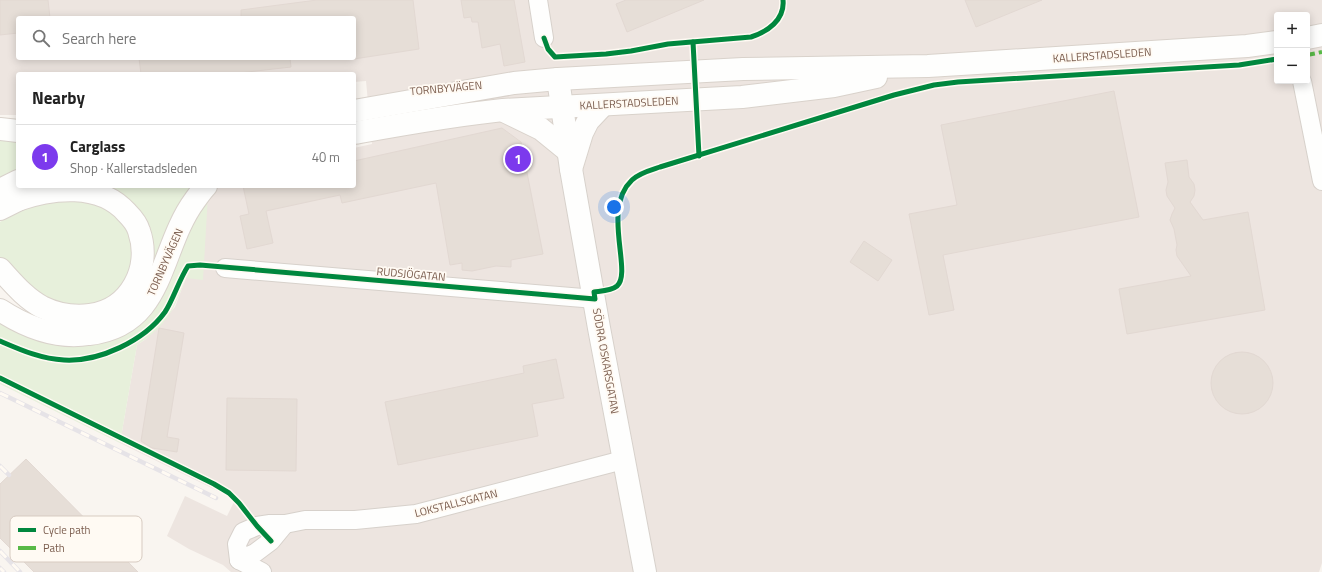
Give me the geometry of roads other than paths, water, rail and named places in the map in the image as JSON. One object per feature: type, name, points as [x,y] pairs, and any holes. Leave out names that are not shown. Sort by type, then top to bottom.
[{"type":"main road","points":[[1310,37],[1322,35]]},
{"type":"main road","name":"KALLERSTADSLEDEN","points":[[356,111],[514,83],[558,79],[743,69],[928,66],[1247,46],[1274,42]]},
{"type":"main road","name":"KALLERSTADSLEDEN","points":[[356,133],[444,117],[504,110],[749,96],[834,86],[928,66]]},
{"type":"main road","name":"SÖDRA OSKARSGATAN","points":[[558,79],[570,160],[623,460],[645,572]]},
{"type":"main road","name":"TORNBYVÄGEN","points":[[356,97],[434,88],[514,83]]},
{"type":"main road","points":[[504,110],[541,129],[570,160],[588,121],[603,105]]},
{"type":"main road","points":[[0,129],[16,131]]},
{"type":"main road","points":[[9,195],[38,188]]},
{"type":"main road","name":"TORNBYVÄGEN","points":[[0,310],[27,325],[44,331],[63,335],[81,336],[98,333],[116,327],[132,318],[145,304],[155,289],[178,231],[190,207],[204,188]]},
{"type":"main road","name":"TORNBYVÄGEN","points":[[0,269],[28,298],[43,308],[60,314],[77,316],[96,314],[111,309],[124,299],[134,288],[143,258],[139,230],[123,208],[110,199],[95,193],[78,191],[57,191],[30,196],[9,195]]},
{"type":"street","points":[[538,0],[544,38]]},
{"type":"street","points":[[1303,84],[1322,181]]},
{"type":"street","name":"RUDSJÖGATAN","points":[[225,268],[595,299]]},
{"type":"street","name":"LOKSTALLSGATAN","points":[[239,560],[237,544],[243,532],[256,526],[286,524],[305,520],[355,520],[416,514],[623,460]]},
{"type":"street","points":[[239,560],[255,553],[271,541],[286,524]]},
{"type":"street","points":[[239,560],[262,572]]},
{"type":"railway","points":[[0,393],[216,498]]},
{"type":"railway","points":[[0,466],[9,475]]},
{"type":"railway","points":[[0,551],[10,562]]},
{"type":"railway","points":[[10,562],[20,572]]},
{"type":"railway","points":[[0,568],[4,572]]},
{"type":"place","name":"Carglass","points":[[518,159]]}]
